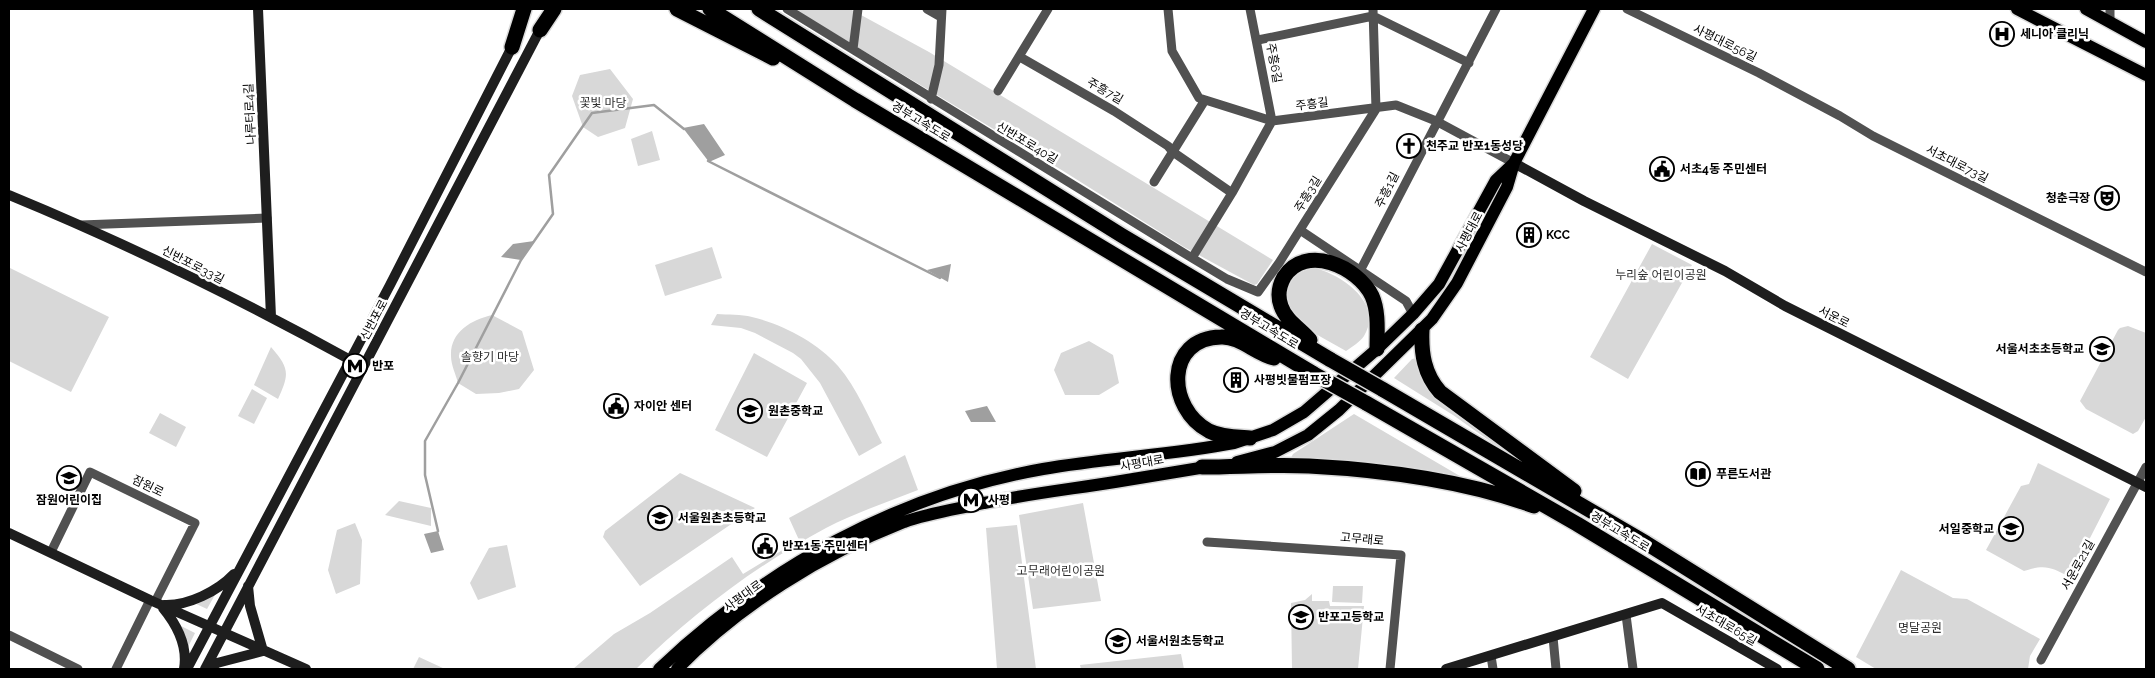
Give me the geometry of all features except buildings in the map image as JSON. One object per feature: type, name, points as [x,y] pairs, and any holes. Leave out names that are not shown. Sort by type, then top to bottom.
[{"type":"highway","points":[[512,47],[524,9]]},
{"type":"highway","points":[[540,30],[552,9]]},
{"type":"highway","points":[[677,9],[854,100]]},
{"type":"highway","name":"경부고속도로","points":[[710,9],[854,100],[1314,374],[1578,524],[1817,669]]},
{"type":"highway","name":"경부고속도로","points":[[759,9],[1122,235],[1325,357],[1646,543],[1848,669]]},
{"type":"highway","points":[[1325,357],[1286,316],[1279,296],[1280,286],[1287,273],[1298,264],[1311,260],[1325,260],[1338,266],[1355,278],[1367,290],[1372,298],[1377,315],[1377,349]]},
{"type":"highway","points":[[1422,330],[1425,366],[1431,380],[1440,392],[1462,411],[1646,543]]},
{"type":"highway","points":[[1250,438],[1222,436],[1210,432],[1192,418],[1182,404],[1178,393],[1178,378],[1182,360],[1188,351],[1198,343],[1223,337],[1242,343],[1265,356],[1294,362]]},
{"type":"highway","points":[[1202,467],[1307,466],[1351,469],[1435,480],[1520,501],[1578,524]]},
{"type":"main road","name":"나루터로4길","points":[[258,9],[271,317]]},
{"type":"main road","name":"신반포로","points":[[186,669],[351,360],[531,9]]},
{"type":"main road","name":"사평대로","points":[[677,669],[693,652],[732,620],[807,569],[840,551],[905,522],[964,507],[1026,495],[1262,456],[1308,435],[1339,410],[1422,330],[1445,302],[1507,187],[1514,163],[1594,9]]},
{"type":"main road","points":[[2017,9],[2146,75]]},
{"type":"main road","points":[[2086,9],[2110,15],[2146,42]]},
{"type":"main road","name":"신반포로","points":[[207,669],[223,633],[540,30]]},
{"type":"main road","name":"사평대로","points":[[659,669],[718,617],[804,558],[851,533],[932,499],[1009,476],[1045,469],[1207,448],[1250,438],[1273,430],[1304,412],[1377,349],[1413,314],[1439,284],[1496,180],[1514,163]]},
{"type":"main road","name":"서운로","points":[[1514,163],[1584,201],[1724,271],[1807,317],[2142,485]]},
{"type":"main road","name":"신반포로33길","points":[[9,195],[81,225],[271,317],[363,366]]},
{"type":"main road","points":[[9,532],[155,603],[306,669]]},
{"type":"main road","points":[[155,603],[178,604],[209,593],[227,581],[241,566]]},
{"type":"main road","points":[[248,586],[250,606],[263,651]]},
{"type":"main road","points":[[155,603],[174,622],[185,654],[186,669]]},
{"type":"main road","name":"서초대로65길","points":[[1626,615],[1662,603],[1777,669]]},
{"type":"main road","points":[[1446,669],[1626,615]]},
{"type":"main road","points":[[207,669],[217,663],[263,651]]},
{"type":"street","name":"신반포로40길","points":[[787,9],[800,12],[932,99],[1192,258],[1227,278],[1258,292]]},
{"type":"street","points":[[853,48],[858,9]]},
{"type":"street","points":[[927,9],[942,13],[939,65],[932,99]]},
{"type":"street","points":[[998,91],[1048,9]]},
{"type":"street","points":[[1154,182],[1204,100],[1199,98],[1172,51],[1168,9]]},
{"type":"street","name":"주흥6길","points":[[1250,9],[1258,40],[1272,121]]},
{"type":"street","name":"주흥1길","points":[[1360,271],[1436,121],[1469,63],[1496,9]]},
{"type":"street","name":"사평대로56길","points":[[1627,9],[1759,73]]},
{"type":"street","points":[[1258,40],[1373,12],[1469,63]]},
{"type":"street","points":[[1373,12],[1376,109]]},
{"type":"street","name":"주흥7길","points":[[1020,57],[1114,111],[1168,146],[1173,152],[1232,193]]},
{"type":"street","name":"서초대로73길","points":[[1759,73],[1840,116],[1873,136],[2146,272]]},
{"type":"street","name":"주흥길","points":[[1204,100],[1272,121],[1396,105],[1436,121],[1514,163]]},
{"type":"street","name":"주흥3길","points":[[1258,292],[1300,230],[1376,109]]},
{"type":"street","points":[[1192,258],[1232,193],[1272,121]]},
{"type":"street","points":[[81,225],[267,218]]},
{"type":"street","points":[[1300,230],[1406,301],[1413,314]]},
{"type":"street","name":"서운로21길","points":[[2041,660],[2142,485],[2146,467]]},
{"type":"street","name":"잠원로","points":[[51,552],[90,472],[195,523],[155,603],[116,669]]},
{"type":"street","name":"고무래로","points":[[1207,542],[1401,555],[1390,669]]},
{"type":"street","points":[[1626,615],[1633,669]]},
{"type":"street","points":[[9,635],[78,669]]},
{"type":"street","points":[[1553,637],[1556,669]]},
{"type":"street","points":[[1491,656],[1493,669]]},
{"type":"green space","points":[[794,9],[850,9],[929,52],[1273,260],[1257,284],[1254,285],[1184,247],[1060,169]]},
{"type":"green space","name":"꽃빛 마당","points":[[610,69],[633,99],[625,128],[598,137],[583,127],[572,96],[580,75]]},
{"type":"green space","points":[[652,131],[660,160],[638,166],[631,139]]},
{"type":"green space","name":"누리숲 어린이공원","points":[[1652,244],[1692,265],[1628,379],[1590,357]]},
{"type":"green space","points":[[712,247],[722,278],[665,296],[655,265]]},
{"type":"green space","points":[[10,268],[109,317],[71,392],[9,361]]},
{"type":"green space","points":[[1314,268],[1325,271],[1347,283],[1357,292],[1368,312],[1369,324],[1364,336],[1346,351],[1305,328],[1286,306],[1288,285],[1291,280],[1299,273]]},
{"type":"green space","points":[[717,314],[743,315],[775,324],[798,335],[820,349],[838,366],[851,384],[882,443],[859,456],[820,383],[801,359],[755,333],[741,328],[711,325]]},
{"type":"green space","name":"솔향기 마당","points":[[492,315],[522,331],[534,370],[519,389],[499,393],[476,394],[458,383],[452,363],[452,348],[454,340],[463,328],[477,320]]},
{"type":"green space","points":[[2128,326],[2146,333],[2146,417],[2138,431],[2133,434],[2086,409],[2080,401],[2118,330]]},
{"type":"green space","points":[[1089,341],[1113,355],[1119,383],[1099,395],[1065,395],[1054,370],[1061,353]]},
{"type":"green space","points":[[271,347],[281,360],[286,371],[286,377],[278,399],[254,385]]},
{"type":"green space","points":[[754,353],[807,383],[767,457],[715,430]]},
{"type":"green space","points":[[1417,358],[1421,375],[1427,387],[1524,462],[1394,378],[1412,359]]},
{"type":"green space","points":[[252,389],[267,398],[254,424],[238,416]]},
{"type":"green space","points":[[160,413],[186,427],[176,447],[149,433]]},
{"type":"green space","points":[[1354,414],[1482,489],[1291,458],[1293,454]]},
{"type":"green space","points":[[905,455],[918,490],[871,508],[800,542],[726,592],[680,629],[636,669],[573,669],[614,634],[650,613],[732,557],[743,574],[799,540],[789,518]]},
{"type":"green space","points":[[2038,463],[2110,499],[2070,577],[2043,567],[2024,571],[1986,550],[2021,486],[2029,484]]},
{"type":"green space","points":[[680,473],[755,508],[640,586],[603,537],[605,531]]},
{"type":"green space","points":[[399,501],[431,508],[431,526],[385,515]]},
{"type":"green space","name":"고무래어린이공원","points":[[1083,503],[1101,601],[1033,609],[1019,515]]},
{"type":"green space","points":[[355,523],[362,540],[360,584],[336,594],[328,570],[337,530]]},
{"type":"green space","points":[[1017,525],[1036,669],[997,669],[986,528]]},
{"type":"green space","points":[[507,545],[516,587],[478,600],[470,583],[489,548]]},
{"type":"green space","name":"명달공원","points":[[1901,570],[1953,598],[1967,599],[2040,639],[2030,656],[2028,669],[1876,669],[1856,657]]},
{"type":"green space","points":[[1333,586],[1363,586],[1362,603],[1332,602]]},
{"type":"green space","points":[[216,593],[207,609],[192,602]]},
{"type":"green space","points":[[1312,594],[1312,601],[1329,601],[1330,606],[1364,606],[1358,669],[1292,669],[1291,603],[1305,600]]},
{"type":"green space","points":[[181,626],[195,633],[188,647]]},
{"type":"green space","points":[[1181,654],[1184,669],[1081,669],[1080,665]]},
{"type":"green space","points":[[419,657],[445,669],[413,669]]},
{"type":"shaded area","points":[[704,124],[725,155],[709,162],[683,128]]},
{"type":"shaded area","points":[[534,241],[521,260],[501,257],[513,244]]},
{"type":"shaded area","points":[[951,264],[948,282],[927,270]]},
{"type":"shaded area","points":[[987,406],[996,422],[971,422],[965,411]]},
{"type":"shaded area","points":[[438,531],[444,550],[431,553],[424,534]]},
{"type":"waterway","points":[[438,531],[425,475],[425,441],[458,383],[521,260],[553,214],[549,175],[592,113],[654,105],[684,129]]},
{"type":"waterway","points":[[708,161],[940,278]]},
{"type":"place","name":"세니아 클리닉","points":[[2002,34]]},
{"type":"place","name":"천주교 반포1동성당","points":[[1409,146]]},
{"type":"place","name":"서초4동 주민센터","points":[[1662,169]]},
{"type":"place","name":"청춘극장","points":[[2107,198]]},
{"type":"place","name":"KCC","points":[[1529,235]]},
{"type":"place","name":"서울서초초등학교","points":[[2102,349]]},
{"type":"place","name":"반포","points":[[355,366]]},
{"type":"place","name":"사평빗물펌프장","points":[[1236,380]]},
{"type":"place","name":"자이안 센터","points":[[616,406]]},
{"type":"place","name":"원촌중학교","points":[[750,411]]},
{"type":"place","name":"푸른도서관","points":[[1698,474]]},
{"type":"place","name":"잠원어린이집","points":[[69,478]]},
{"type":"place","name":"사평","points":[[971,500]]},
{"type":"place","name":"서울원촌초등학교","points":[[660,518]]},
{"type":"place","name":"서일중학교","points":[[2011,529]]},
{"type":"place","name":"반포1동 주민센터","points":[[765,546]]},
{"type":"place","name":"반포고등학교","points":[[1301,617]]},
{"type":"place","name":"서울서원초등학교","points":[[1118,641]]}]
